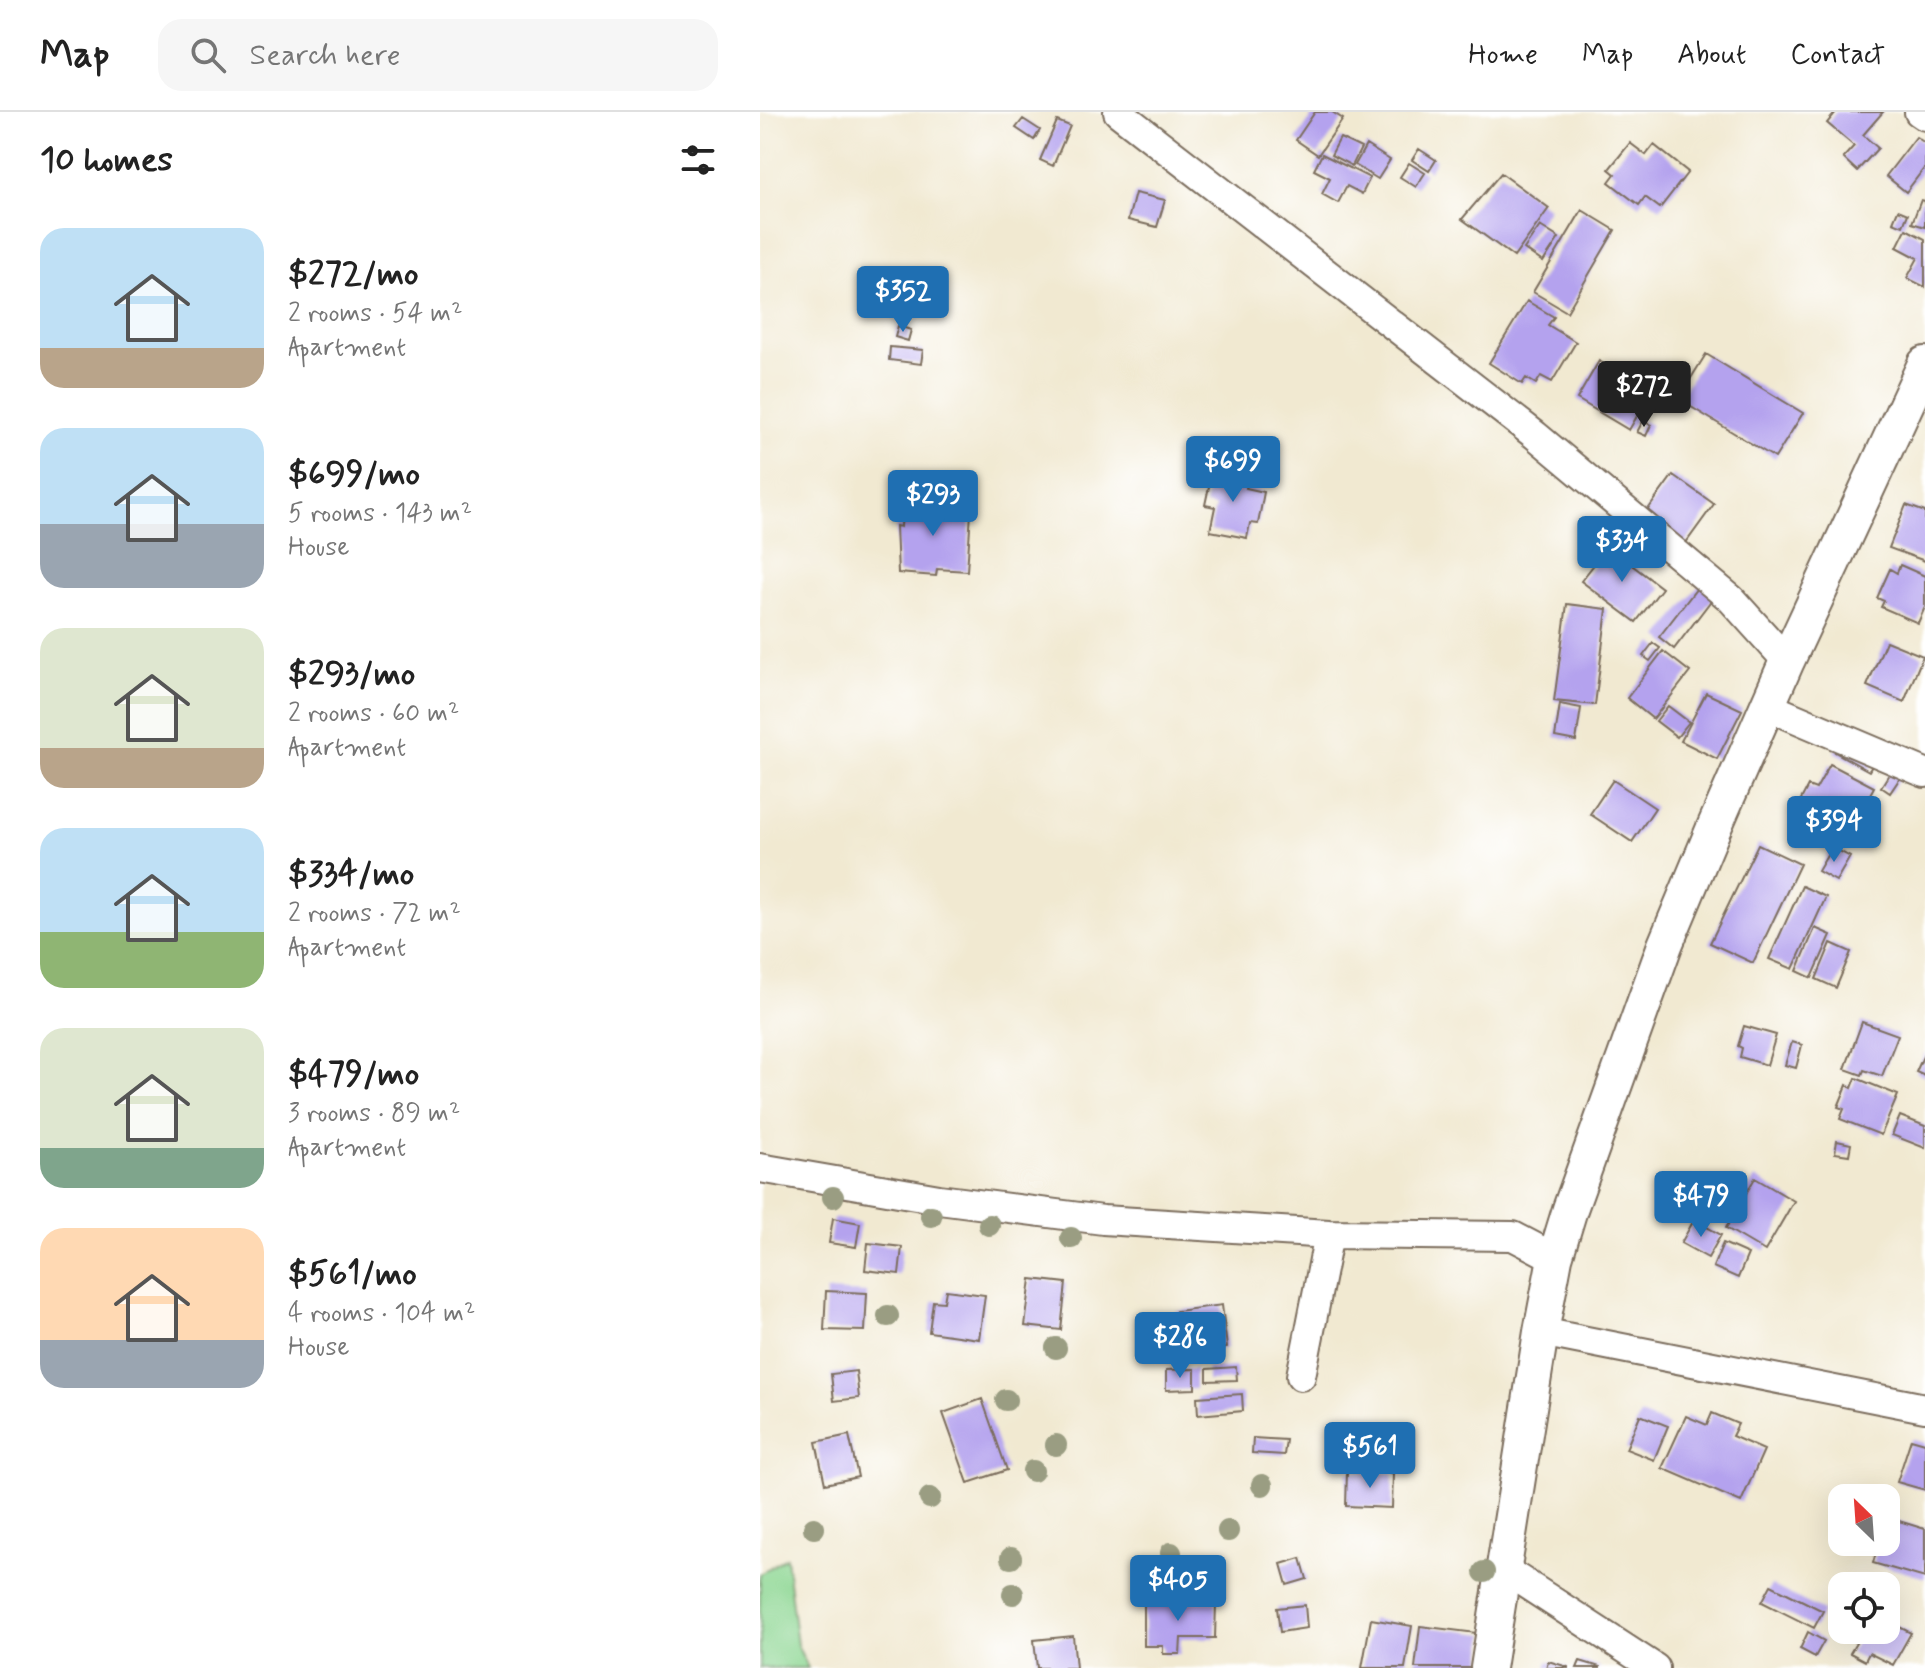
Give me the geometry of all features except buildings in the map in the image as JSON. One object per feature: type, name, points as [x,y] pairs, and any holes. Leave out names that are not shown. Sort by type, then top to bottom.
[{"type":"street","points":[[1118,112],[1535,435],[1731,599],[1787,661]]},
{"type":"street","points":[[1919,112],[1925,116]]},
{"type":"street","points":[[1488,1668],[1555,1258],[1665,945],[1787,661],[1925,364]]},
{"type":"street","points":[[1769,707],[1925,773]]},
{"type":"street","points":[[760,1168],[1020,1211],[1329,1234],[1513,1236],[1555,1258]]},
{"type":"street","points":[[1301,1376],[1329,1234]]},
{"type":"street","points":[[1541,1332],[1925,1408]]},
{"type":"street","points":[[1503,1569],[1655,1668]]},
{"type":"green space","points":[[786,1557],[797,1645],[808,1668],[760,1668],[760,1574]]}]
